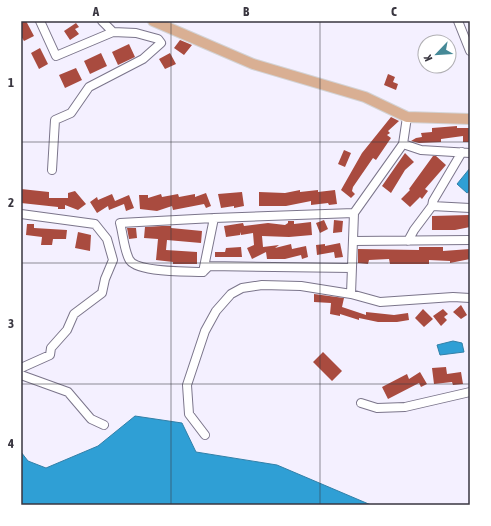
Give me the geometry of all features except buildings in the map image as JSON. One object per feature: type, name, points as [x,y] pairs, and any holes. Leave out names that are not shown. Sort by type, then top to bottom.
[{"type":"main road","points":[[153,21],[253,64],[365,97],[407,116],[470,119]]},
{"type":"street","points":[[40,21],[56,56],[113,32],[136,33],[158,39],[161,43],[143,59],[89,87],[71,113],[55,120],[52,170]]},
{"type":"street","points":[[102,21],[113,32]]},
{"type":"street","points":[[458,21],[470,51]]},
{"type":"street","points":[[351,294],[354,214],[403,144],[407,116]]},
{"type":"street","points":[[403,144],[421,150],[466,152]]},
{"type":"street","points":[[408,241],[466,152]]},
{"type":"street","points":[[432,206],[470,208]]},
{"type":"street","points":[[21,214],[94,224],[107,239],[113,260],[105,279],[102,293],[74,314],[67,330],[51,348],[50,354],[21,368]]},
{"type":"street","points":[[352,268],[209,266],[203,272],[155,269],[134,265],[129,259],[120,223],[214,218],[354,214]]},
{"type":"street","points":[[203,272],[214,218]]},
{"type":"street","points":[[353,241],[470,240]]},
{"type":"street","points":[[205,435],[189,414],[187,384],[205,331],[216,311],[231,294],[242,288],[262,285],[301,286],[351,294],[380,302],[453,297],[470,298]]},
{"type":"street","points":[[21,376],[68,392],[91,419],[104,425]]},
{"type":"street","points":[[361,403],[377,408],[405,407],[470,392]]},
{"type":"water","points":[[470,168],[470,191],[467,193],[457,184]]},
{"type":"water","points":[[453,341],[462,343],[464,352],[440,355],[437,345]]},
{"type":"water","points":[[135,416],[182,423],[196,452],[277,465],[371,505],[21,505],[21,452],[28,461],[46,468],[98,446]]}]
